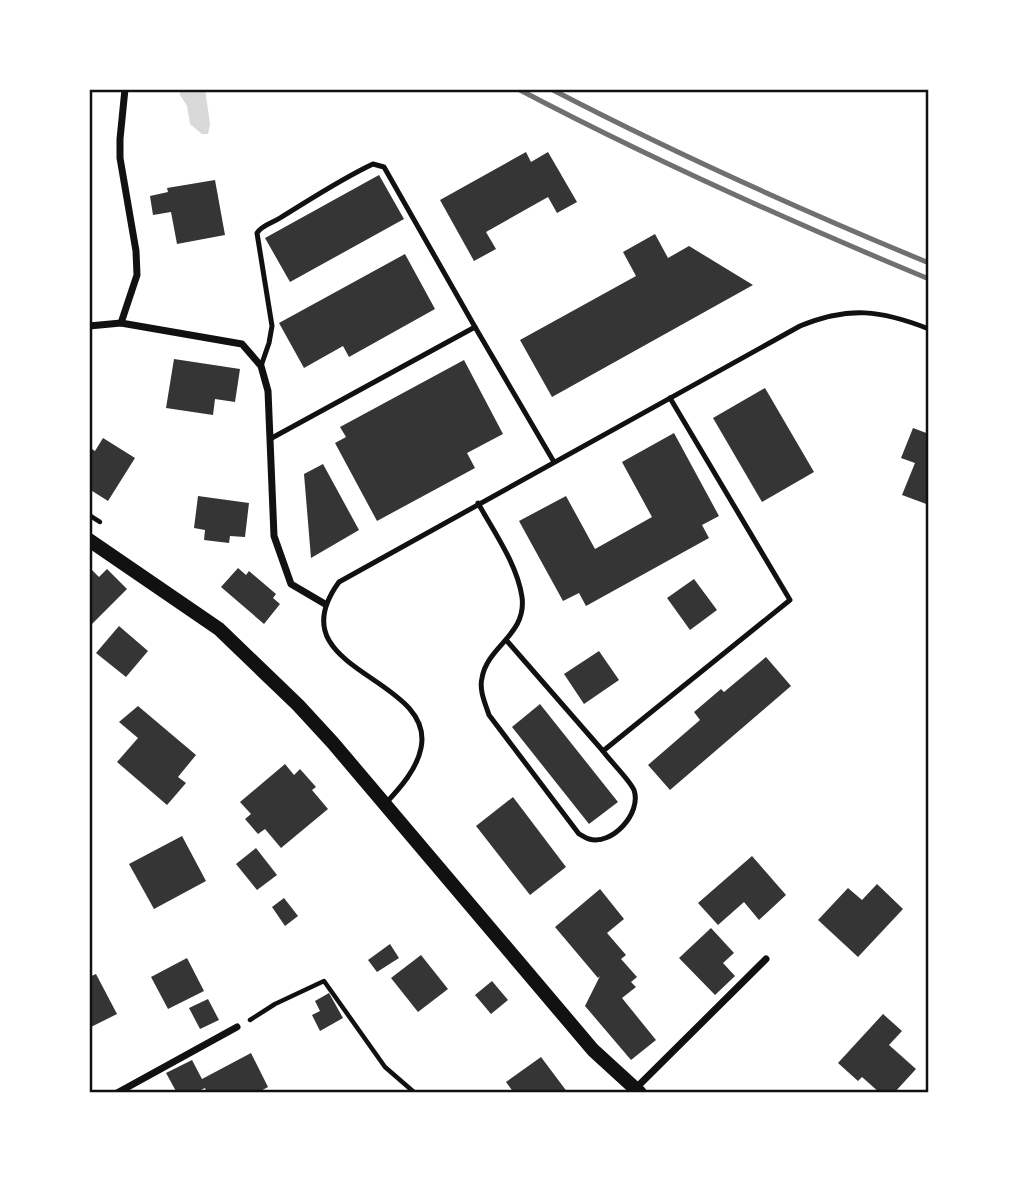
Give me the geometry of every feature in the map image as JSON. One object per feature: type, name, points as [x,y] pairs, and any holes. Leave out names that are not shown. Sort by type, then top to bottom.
[{"type":"main road","points":[[89,540],[219,629],[298,705],[593,1050],[637,1091]]},
{"type":"street","points":[[121,323],[137,275],[136,251],[120,158],[125,89]]},
{"type":"street","points":[[89,326],[121,323],[242,344],[261,366],[268,391],[274,536],[291,584],[325,604]]},
{"type":"street","points":[[637,1091],[766,959]]},
{"type":"street","points":[[117,1093],[237,1027]]},
{"type":"lane","points":[[261,366],[272,326],[257,233],[261,227],[274,222],[348,176],[373,164],[384,167],[554,462]]},
{"type":"lane","points":[[384,805],[403,783],[417,760],[421,748],[421,729],[402,701],[355,667],[330,644],[324,630],[323,618],[325,604],[338,582],[800,326],[833,315],[867,313],[897,317],[929,329]]},
{"type":"lane","points":[[270,439],[475,327]]},
{"type":"lane","points":[[603,751],[790,600],[670,398]]},
{"type":"lane","points":[[478,503],[516,573],[522,599],[520,620],[507,641],[488,659],[482,678],[482,695],[489,715],[579,834],[589,839],[602,839],[612,835],[625,823],[634,809],[634,790],[507,641]]},
{"type":"path","points":[[237,1027],[275,1004],[324,981],[385,1067],[415,1093]]},
{"type":"shaded area","points":[[180,89],[205,89],[210,124],[208,134],[202,134],[190,124]]},
{"type":"building","points":[[526,152],[531,162],[548,152],[577,202],[557,213],[548,197],[486,232],[496,249],[474,261],[440,200]]},
{"type":"building","points":[[379,175],[404,219],[290,282],[265,238]]},
{"type":"building","points":[[215,180],[225,235],[177,244],[171,212],[153,215],[150,196],[168,192],[167,188]]},
{"type":"building","points":[[655,234],[668,258],[689,246],[753,285],[552,397],[520,340],[636,276],[623,252]]},
{"type":"building","points":[[405,254],[435,309],[349,357],[343,346],[304,368],[279,323]]},
{"type":"building","points":[[174,359],[240,369],[235,402],[215,399],[213,415],[166,408]]},
{"type":"building","points":[[464,360],[503,434],[467,453],[475,468],[377,521],[335,443],[346,437],[340,427]]},
{"type":"building","points":[[765,388],[814,472],[762,502],[713,418]]},
{"type":"building","points":[[913,428],[929,434],[929,505],[902,495],[915,463],[901,458]]},
{"type":"building","points":[[674,433],[719,516],[702,525],[709,538],[586,606],[579,593],[563,601],[519,521],[566,496],[595,549],[652,517],[622,462]]},
{"type":"building","points":[[103,438],[135,458],[108,501],[89,489],[89,447],[95,451]]},
{"type":"building","points":[[323,464],[359,530],[311,558],[304,474]]},
{"type":"building","points":[[198,496],[249,503],[245,537],[230,536],[229,543],[204,540],[205,530],[194,528]]},
{"type":"building","points":[[89,567],[99,577],[107,569],[127,589],[89,627]]},
{"type":"building","points":[[238,568],[246,575],[249,571],[276,594],[273,598],[280,604],[264,624],[221,587]]},
{"type":"building","points":[[694,579],[717,610],[690,630],[667,598]]},
{"type":"building","points":[[119,626],[148,651],[126,677],[96,653]]},
{"type":"building","points":[[599,651],[619,680],[584,704],[564,674]]},
{"type":"building","points":[[766,657],[791,686],[670,790],[648,765],[700,720],[694,712],[721,689],[724,692]]},
{"type":"building","points":[[540,704],[618,802],[589,824],[512,727]]},
{"type":"building","points":[[138,706],[196,755],[178,777],[186,783],[167,805],[117,762],[138,738],[119,722]]},
{"type":"building","points":[[285,764],[294,775],[300,769],[316,787],[312,790],[328,809],[281,848],[265,829],[258,834],[245,819],[251,814],[240,802]]},
{"type":"building","points":[[513,797],[566,867],[530,895],[476,826]]},
{"type":"building","points":[[182,836],[206,881],[154,909],[129,864]]},
{"type":"building","points":[[256,848],[277,875],[257,890],[236,864]]},
{"type":"building","points":[[752,856],[786,895],[759,920],[744,902],[718,925],[698,903]]},
{"type":"building","points":[[877,884],[903,909],[858,957],[818,920],[848,888],[862,900]]},
{"type":"building","points":[[600,889],[624,919],[607,933],[626,955],[621,959],[637,977],[631,982],[636,987],[622,998],[656,1040],[631,1060],[585,1006],[600,976],[598,978],[555,927]]},
{"type":"building","points":[[284,898],[298,916],[285,926],[272,907]]},
{"type":"building","points":[[711,928],[734,953],[723,963],[735,976],[715,995],[679,958]]},
{"type":"building","points":[[390,944],[399,958],[377,972],[368,960]]},
{"type":"building","points":[[421,955],[448,989],[418,1012],[391,978]]},
{"type":"building","points":[[187,958],[204,991],[168,1009],[151,977]]},
{"type":"building","points":[[96,974],[117,1014],[89,1028],[89,977]]},
{"type":"building","points":[[492,981],[508,1000],[491,1014],[475,995]]},
{"type":"building","points":[[329,993],[343,1018],[320,1031],[312,1015],[320,1011],[315,1001]]},
{"type":"building","points":[[208,999],[219,1020],[200,1029],[189,1008]]},
{"type":"building","points":[[883,1014],[902,1031],[889,1045],[916,1069],[894,1093],[880,1093],[862,1077],[858,1081],[838,1063]]},
{"type":"building","points":[[251,1053],[268,1087],[257,1093],[207,1093],[205,1088],[195,1093],[177,1093],[166,1073],[192,1060],[202,1079]]},
{"type":"building","points":[[541,1057],[568,1093],[514,1093],[506,1082]]},
{"type":"railway","points":[[518,89],[721,188],[929,279]]},
{"type":"railway","points":[[551,89],[738,180],[929,263]]}]
